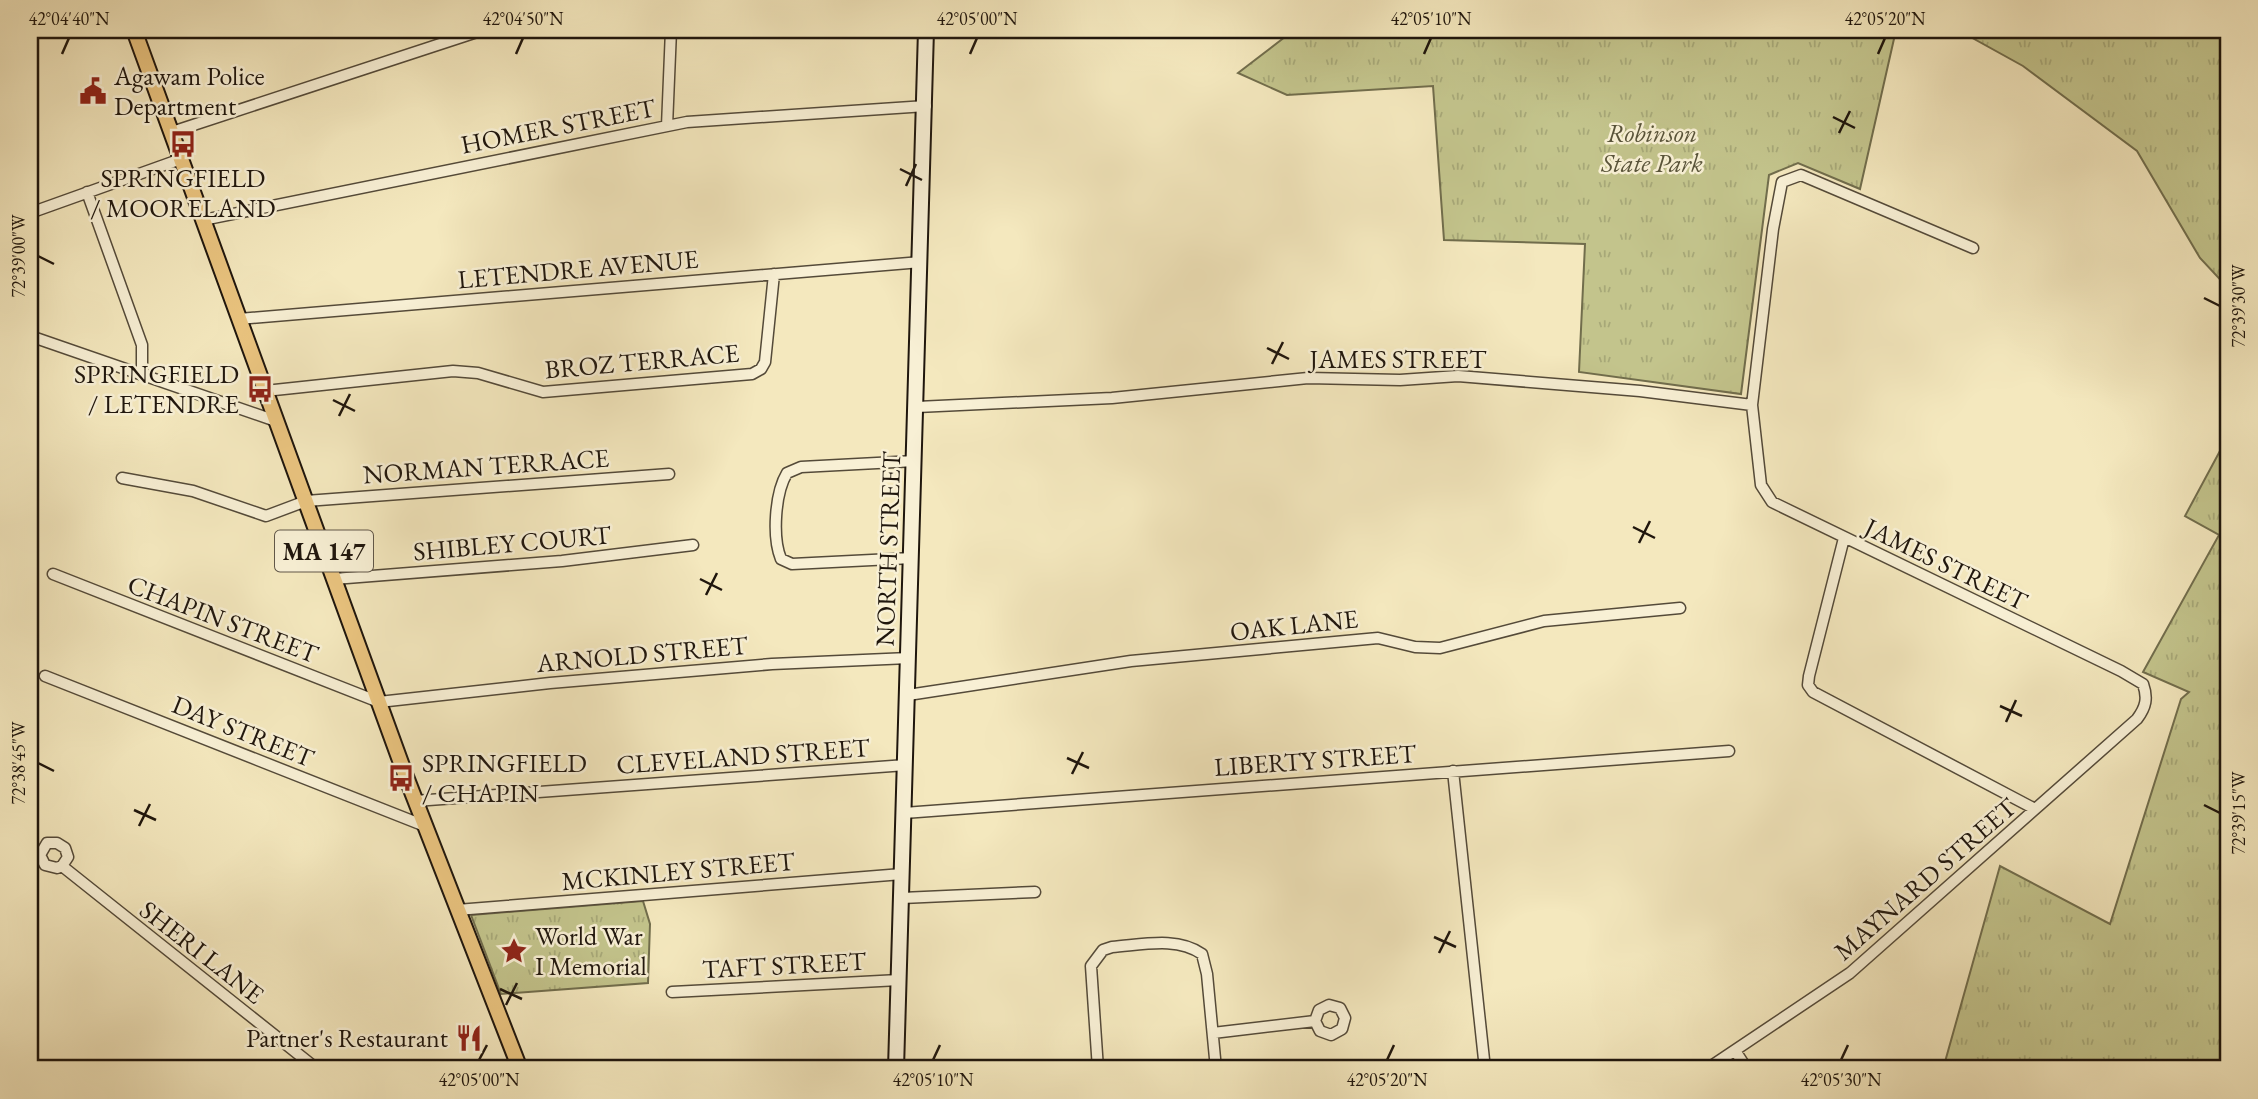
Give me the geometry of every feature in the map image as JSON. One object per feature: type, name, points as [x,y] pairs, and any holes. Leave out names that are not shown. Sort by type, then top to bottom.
[{"type":"main road","name":"MA 147","points":[[134,30],[415,801],[520,1069]]},
{"type":"main road","name":"NORTH STREET","points":[[897,1069],[926,106],[926,30]]},
{"type":"street","points":[[172,132],[482,30]]},
{"type":"street","points":[[667,126],[671,30]]},
{"type":"street","name":"HOMER STREET","points":[[203,220],[667,126],[721,118],[926,106]]},
{"type":"street","points":[[30,213],[181,159]]},
{"type":"street","name":"JAMES STREET","points":[[1973,248],[1801,175],[1782,182],[1773,229],[1752,405],[1761,485],[1772,502],[2121,671],[2143,684],[2147,696]]},
{"type":"street","points":[[87,192],[142,345],[142,375]]},
{"type":"street","name":"LETENDRE AVENUE","points":[[239,319],[921,262]]},
{"type":"street","name":"BROZ TERRACE","points":[[265,390],[453,371],[478,373],[543,392],[752,374],[764,365],[774,274]]},
{"type":"street","points":[[30,336],[276,421]]},
{"type":"street","name":"JAMES STREET","points":[[917,407],[1092,399],[1308,378],[1400,380],[1458,376],[1640,391],[1752,405]]},
{"type":"street","points":[[912,558],[792,564],[781,559],[778,543],[780,489],[787,473],[794,469],[915,461]]},
{"type":"street","name":"NORMAN TERRACE","points":[[122,478],[186,489],[266,516],[306,502],[669,474]]},
{"type":"street","points":[[1844,538],[1808,685],[1813,692],[2035,809]]},
{"type":"street","name":"SHIBLEY COURT","points":[[334,579],[562,561],[693,545]]},
{"type":"street","name":"CHAPIN STREET","points":[[53,574],[379,702]]},
{"type":"street","name":"OAK LANE","points":[[908,695],[1131,662],[1378,638],[1416,647],[1440,648],[1544,621],[1680,608]]},
{"type":"street","name":"ARNOLD STREET","points":[[379,702],[488,688],[772,664],[909,658]]},
{"type":"street","name":"DAY STREET","points":[[44,676],[425,826]]},
{"type":"street","name":"MAYNARD STREET","points":[[1707,1069],[1850,973],[2137,719],[2147,696]]},
{"type":"street","name":"LIBERTY STREET","points":[[904,813],[1729,751]]},
{"type":"street","name":"CLEVELAND STREET","points":[[415,801],[906,765]]},
{"type":"street","points":[[1453,771],[1485,1069]]},
{"type":"street","name":"SHERI LANE","points":[[62,866],[317,1069]]},
{"type":"street","name":"MCKINLEY STREET","points":[[457,910],[902,874]]},
{"type":"street","points":[[902,898],[1035,892]]},
{"type":"street","points":[[1098,1069],[1089,972],[1096,957],[1112,947],[1185,944],[1202,954],[1208,974],[1216,1069]]},
{"type":"street","name":"TAFT STREET","points":[[672,992],[899,980]]},
{"type":"street","points":[[1213,1033],[1315,1021]]},
{"type":"street","points":[[1735,1052],[1747,1069]]},
{"type":"green space","name":"Robinson State Park","points":[[1294,30],[1896,30],[1860,189],[1798,163],[1769,175],[1741,394],[1579,372],[1585,244],[1444,240],[1433,86],[1287,95],[1238,73]]},
{"type":"green space","points":[[1958,30],[2228,30],[2228,288],[2200,258],[2137,151],[2023,66]]},
{"type":"green space","points":[[2228,436],[2228,1069],[1943,1069],[2000,866],[2110,924],[2181,699],[2189,692],[2143,672],[2219,535],[2185,516]]},
{"type":"green space","points":[[643,901],[650,924],[648,983],[501,994],[471,915]]},
{"type":"place","name":"Agawam Police Department","points":[[93,91]]},
{"type":"place","name":"SPRINGFIELD / MOORELAND","points":[[183,144]]},
{"type":"place","name":"SPRINGFIELD / LETENDRE","points":[[260,389]]},
{"type":"place","name":"SPRINGFIELD / CHAPIN","points":[[401,778]]},
{"type":"place","name":"World War I Memorial","points":[[514,951]]},
{"type":"place","name":"Partner's Restaurant","points":[[469,1038]]}]
